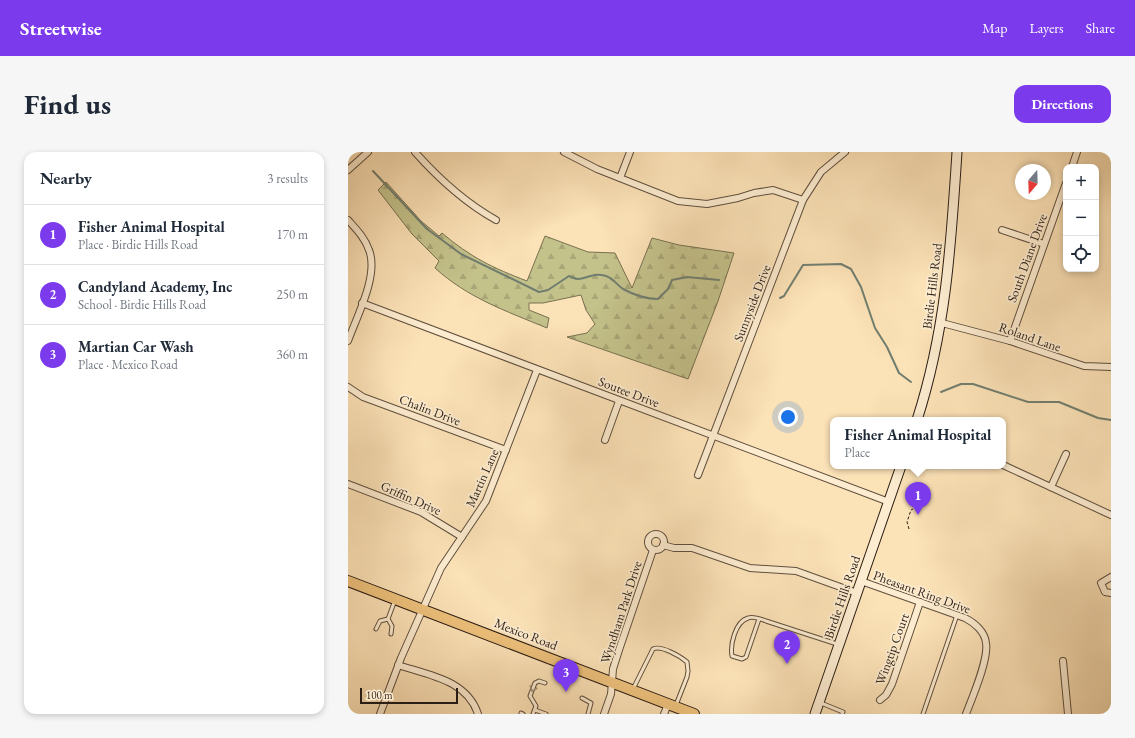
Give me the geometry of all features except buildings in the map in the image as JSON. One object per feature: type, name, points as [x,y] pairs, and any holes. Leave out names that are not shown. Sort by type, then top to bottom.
[{"type":"main road","name":"Birdie Hills Road","points":[[918,417],[929,382],[942,323],[950,268],[957,152]]},
{"type":"main road","name":"Birdie Hills Road","points":[[815,714],[900,469]]},
{"type":"main road","name":"Mexico Road","points":[[348,581],[612,682],[669,708],[694,714]]},
{"type":"street","points":[[348,170],[368,152]]},
{"type":"street","points":[[415,152],[448,187],[473,207],[496,220]]},
{"type":"street","points":[[564,152],[620,178],[678,201],[696,204],[721,203],[754,193],[773,190],[803,200]]},
{"type":"street","points":[[620,178],[630,152]]},
{"type":"street","name":"Sunnyside Drive","points":[[698,475],[803,200],[821,172],[845,152]]},
{"type":"street","points":[[1073,164],[1077,152]]},
{"type":"street","name":"South Diane Drive","points":[[1010,341],[1063,191]]},
{"type":"street","points":[[348,220],[365,240],[372,261],[370,280],[348,341]]},
{"type":"street","points":[[1002,230],[1044,244]]},
{"type":"street","name":"Soutee Drive","points":[[362,303],[889,502]]},
{"type":"street","name":"Roland Lane","points":[[942,323],[1010,341],[1084,366],[1111,367]]},
{"type":"street","name":"Martin Lane","points":[[380,714],[398,665],[441,568],[486,501],[537,370]]},
{"type":"street","name":"Chalin Drive","points":[[348,387],[364,397],[506,450]]},
{"type":"street","points":[[606,440],[619,401]]},
{"type":"street","points":[[1052,487],[1066,454]]},
{"type":"street","points":[[1006,466],[1111,515]]},
{"type":"street","name":"Griffin Drive","points":[[348,484],[421,512],[462,537]]},
{"type":"street","name":"Wyndham Park Drive","points":[[656,534],[661,536],[664,540],[663,545],[659,549],[654,550],[648,544],[648,539],[652,535],[656,534]]},
{"type":"street","points":[[663,545],[674,548],[692,548],[750,568],[796,571],[857,592]]},
{"type":"street","name":"Wyndham Park Drive","points":[[604,714],[611,694],[613,669],[654,550]]},
{"type":"street","points":[[1111,577],[1102,583],[1105,592],[1111,593]]},
{"type":"street","name":"Pheasant Ring Drive","points":[[861,581],[957,615],[975,624],[983,634],[986,643],[986,655],[966,714]]},
{"type":"street","name":"Wingtip Court","points":[[880,700],[886,695],[892,684],[920,602]]},
{"type":"street","points":[[1063,661],[1068,714]]},
{"type":"street","points":[[398,665],[449,682],[462,689],[474,703],[478,714]]},
{"type":"lane","points":[[388,619],[396,599]]},
{"type":"lane","points":[[923,714],[957,615]]},
{"type":"lane","points":[[759,619],[746,657],[742,659],[732,656],[731,648],[738,627],[749,617],[759,619],[839,645]]},
{"type":"lane","points":[[376,629],[380,621],[388,619]]},
{"type":"lane","points":[[388,619],[392,626],[391,634]]},
{"type":"lane","points":[[632,690],[653,649],[658,648],[676,654],[687,662],[688,671],[669,708]]},
{"type":"lane","points":[[545,683],[539,681],[535,683],[530,696],[536,708],[546,714]]},
{"type":"lane","points":[[582,698],[591,703],[588,714]]},
{"type":"lane","points":[[819,702],[843,712],[842,714]]},
{"type":"lane","points":[[534,714],[536,708]]},
{"type":"path","points":[[909,530],[906,522],[910,510],[913,509]]},
{"type":"green space","points":[[386,182],[421,221],[439,236],[442,233],[462,249],[482,261],[527,281],[545,236],[588,252],[615,253],[632,288],[652,238],[679,245],[734,253],[718,301],[688,379],[567,337],[587,333],[595,324],[586,310],[581,295],[543,303],[529,303],[529,310],[549,318],[547,328],[488,303],[461,288],[435,268],[439,261],[412,234],[378,190]]},
{"type":"waterway","points":[[373,171],[427,229],[461,254],[539,292],[548,290],[569,276],[578,279],[593,275],[601,275],[606,276],[631,293],[658,299],[668,289],[672,280],[687,277],[719,280]]},
{"type":"waterway","points":[[780,298],[784,296],[803,265],[841,264],[851,269],[861,287],[875,328],[887,347],[899,373],[911,382]]},
{"type":"waterway","points":[[941,392],[961,384],[973,384],[1028,402],[1059,402],[1098,418],[1111,420]]},
{"type":"place","name":"Fisher Animal Hospital","points":[[918,515]]},
{"type":"place","name":"Candyland Academy, Inc","points":[[787,664]]},
{"type":"place","name":"Martian Car Wash","points":[[566,692]]}]
